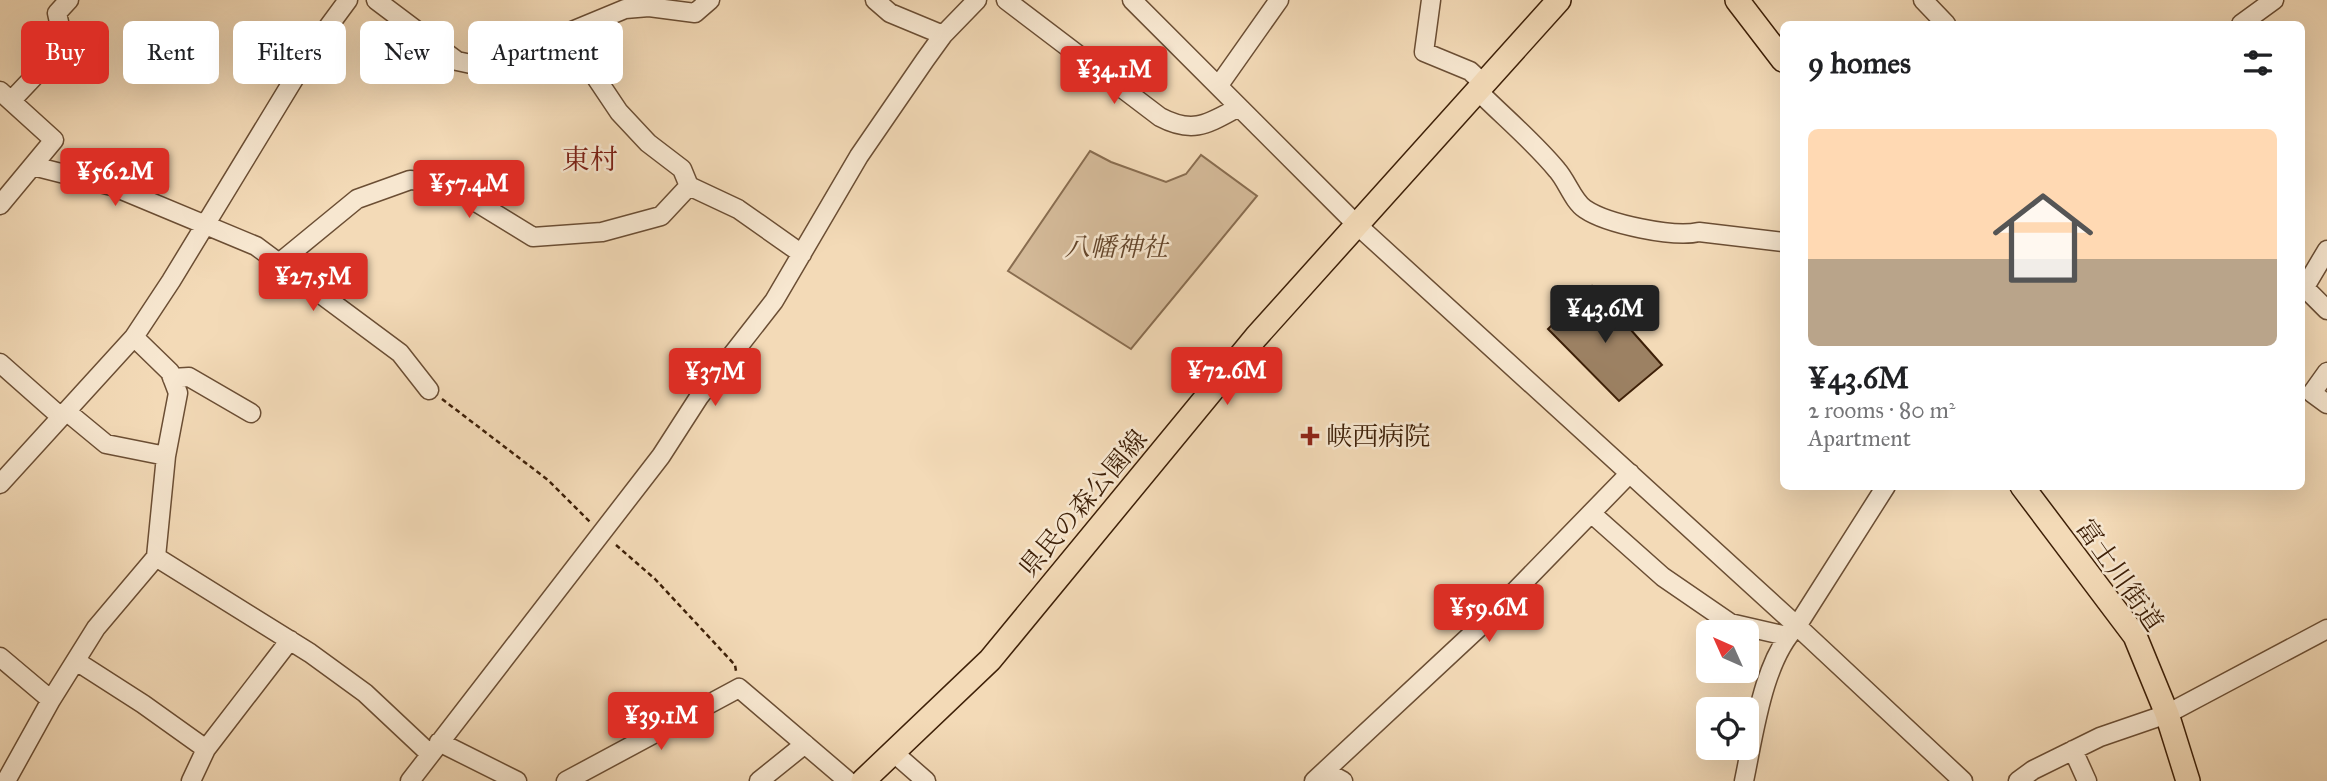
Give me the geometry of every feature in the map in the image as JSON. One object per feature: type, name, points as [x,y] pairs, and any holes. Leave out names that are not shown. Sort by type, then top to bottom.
[{"type":"main road","name":"県民の森公園線","points":[[863,781],[990,660],[1256,337],[1559,0]]},
{"type":"main road","points":[[1737,0],[1780,56]]},
{"type":"main road","name":"富士川街道","points":[[2026,490],[2134,636],[2166,714],[2188,781]]},
{"type":"street","points":[[0,205],[54,140],[6,96],[65,45],[57,13],[69,0]]},
{"type":"street","points":[[0,484],[134,337],[206,225],[314,46],[348,0]]},
{"type":"street","points":[[376,0],[457,61],[468,63]]},
{"type":"street","points":[[596,21],[625,9],[649,7],[695,13],[710,0]]},
{"type":"street","points":[[875,0],[897,8],[943,35]]},
{"type":"street","points":[[410,781],[661,456],[699,397],[774,301],[859,156],[943,35],[977,0]]},
{"type":"street","points":[[1006,0],[1160,117],[1176,126],[1192,127],[1208,123],[1239,107]]},
{"type":"street","points":[[1132,0],[1356,224],[1630,473],[1792,631],[1962,781]]},
{"type":"street","points":[[1219,85],[1279,0]]},
{"type":"street","points":[[1431,0],[1424,52],[1470,71],[1481,87],[1557,170],[1584,208],[1615,222],[1660,232],[1688,235],[1699,232],[1780,242]]},
{"type":"street","points":[[1923,0],[1943,21]]},
{"type":"street","points":[[2245,21],[2274,0]]},
{"type":"street","points":[[600,84],[619,112],[648,143],[682,169],[689,186],[738,209],[802,254]]},
{"type":"street","points":[[33,166],[112,186],[256,246],[400,353],[429,390]]},
{"type":"street","points":[[279,263],[357,198],[410,180],[445,183],[533,237],[602,232],[661,216],[689,186]]},
{"type":"street","points":[[2305,282],[2327,250]]},
{"type":"street","points":[[2305,287],[2327,310]]},
{"type":"street","points":[[6,781],[51,700],[96,628],[156,556],[166,456],[178,393],[170,372],[134,337]]},
{"type":"street","points":[[0,363],[106,444],[166,456]]},
{"type":"street","points":[[2327,372],[2312,393],[2327,404]]},
{"type":"street","points":[[172,378],[189,377],[251,414]]},
{"type":"street","points":[[1320,776],[1487,620],[1630,473]]},
{"type":"street","points":[[1744,781],[1765,683],[1792,631],[1883,490]]},
{"type":"street","points":[[1591,513],[1663,577],[1730,624],[1792,631]]},
{"type":"street","points":[[156,556],[290,640],[365,693],[434,748],[517,781]]},
{"type":"street","points":[[2018,781],[2099,737],[2166,714],[2327,629]]},
{"type":"street","points":[[191,781],[206,749],[290,640]]},
{"type":"street","points":[[0,657],[51,700]]},
{"type":"street","points":[[76,661],[206,749]]},
{"type":"street","points":[[568,781],[739,688],[848,781]]},
{"type":"street","points":[[759,781],[805,744]]},
{"type":"street","points":[[2073,750],[2087,781]]},
{"type":"street","points":[[894,753],[926,781]]},
{"type":"street","points":[[1320,776],[1343,781]]},
{"type":"path","points":[[429,390],[548,480],[601,533],[655,579],[735,665],[739,688]]},
{"type":"green space","name":"八幡神社","points":[[1090,151],[1111,162],[1166,182],[1186,174],[1201,155],[1257,196],[1131,349],[1008,271]]},
{"type":"building","points":[[1592,286],[1662,365],[1619,401],[1548,329]]},
{"type":"place","name":"峡西病院","points":[[1310,436]]},
{"type":"district","name":"東村","points":[[590,159]]}]
